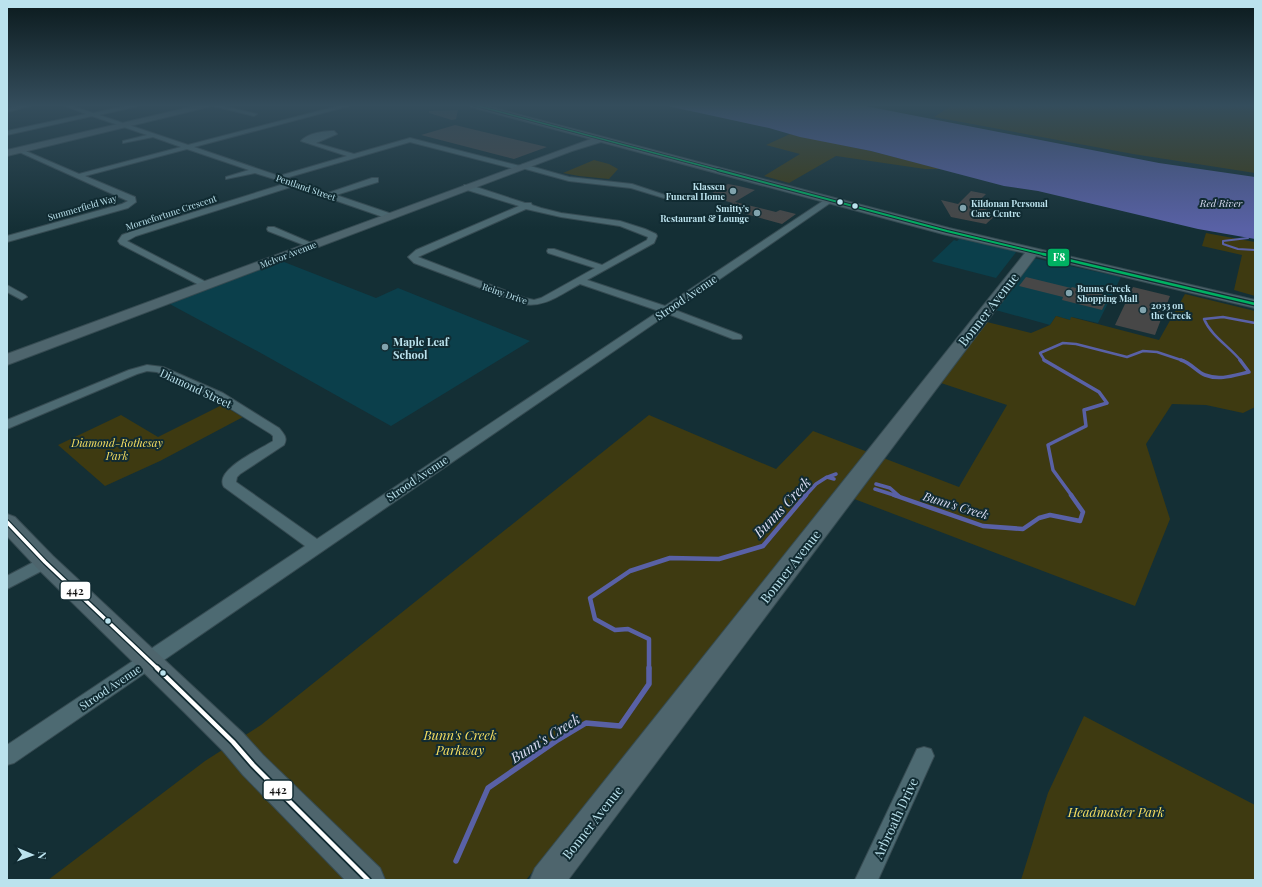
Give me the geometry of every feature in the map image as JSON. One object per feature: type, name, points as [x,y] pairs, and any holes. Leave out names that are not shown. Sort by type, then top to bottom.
[{"type":"street","points":[[7,153],[34,146]]},
{"type":"street","points":[[322,146],[352,156]]},
{"type":"street","points":[[280,178],[384,146]]},
{"type":"street","points":[[440,146],[569,179],[632,186],[667,197]]},
{"type":"street","name":"McIvor Avenue","points":[[7,360],[576,146]]},
{"type":"street","points":[[628,146],[947,231],[1255,304]]},
{"type":"street","points":[[78,176],[188,147]]},
{"type":"street","name":"Pentland Street","points":[[188,147],[389,216]]},
{"type":"street","name":"Summerfield Way","points":[[7,238],[125,206],[132,202],[132,199],[19,150]]},
{"type":"street","points":[[228,178],[257,170]]},
{"type":"street","points":[[328,195],[375,180]]},
{"type":"street","name":"Mornefortune Crescent","points":[[205,285],[122,241],[125,237],[133,234],[295,183]]},
{"type":"street","name":"Reiny Drive","points":[[467,187],[528,205],[558,214],[610,222],[653,236],[651,242],[544,300],[534,303],[523,301],[417,261],[412,257],[419,252],[528,205]]},
{"type":"street","name":"Strood Avenue","points":[[7,756],[829,200]]},
{"type":"street","points":[[271,229],[312,245]]},
{"type":"street","points":[[551,251],[603,268]]},
{"type":"street","name":"Bonner Avenue","points":[[547,880],[1033,251]]},
{"type":"street","points":[[580,281],[666,310],[737,338]]},
{"type":"street","points":[[7,288],[22,297]]},
{"type":"street","name":"Diamond Street","points":[[7,425],[133,372],[147,368],[159,369],[219,396],[275,431],[279,436],[278,442],[265,452],[239,467],[230,476],[229,484],[316,546]]},
{"type":"street","points":[[7,522],[45,562],[193,702],[233,742],[253,766],[368,880]]},
{"type":"street","points":[[7,584],[45,562]]},
{"type":"street","name":"Arbroath Drive","points":[[866,880],[924,756]]},
{"type":"shaded area","points":[[960,238],[1017,251],[996,278],[932,261],[954,240],[957,241]]},
{"type":"shaded area","points":[[1033,258],[1121,277],[1098,323],[1072,317],[1070,320],[1056,316],[1050,325],[992,309]]},
{"type":"shaded area","name":"Maple Leaf School","points":[[279,260],[376,298],[398,288],[530,341],[391,426],[166,302]]},
{"type":"green space","points":[[771,146],[849,146],[941,169],[925,169],[836,156],[789,183],[764,176],[800,154]]},
{"type":"green space","points":[[1092,146],[1255,146],[1255,173]]},
{"type":"green space","points":[[594,160],[609,164],[618,169],[609,179],[563,173]]},
{"type":"green space","points":[[1206,233],[1255,242],[1255,296],[1234,290],[1242,255],[1202,246]]},
{"type":"green space","name":"Bunn's Creek Parkway","points":[[1185,294],[1255,311],[1255,407],[1243,413],[1206,405],[1172,404],[1146,444],[1170,519],[1135,606],[836,492],[526,880],[48,880],[205,761],[261,725],[649,415],[776,469],[813,431],[959,487],[1007,405],[941,383],[987,322],[1031,333],[1050,325],[1056,316],[1070,320],[1071,317],[1159,340]]},
{"type":"green space","name":"Diamond-Rothesay Park","points":[[222,405],[243,417],[160,461],[105,486],[58,445],[121,415],[158,437]]},
{"type":"green space","name":"Headmaster Park","points":[[1084,716],[1255,805],[1255,880],[1021,880],[1048,793]]},
{"type":"water","name":"Red River","points":[[848,146],[1073,146],[1159,163],[1255,177],[1255,239],[1198,229],[1038,191],[1004,186],[871,151]]},
{"type":"building","points":[[465,146],[547,147],[514,159]]},
{"type":"building","name":"Klassen Funeral Home","points":[[728,184],[755,190],[733,203],[707,196]]},
{"type":"building","name":"Kildonan Personal Care Centre","points":[[971,191],[986,194],[977,203],[983,204],[980,207],[987,209],[985,210],[998,213],[986,224],[951,217],[941,200],[958,204]]},
{"type":"building","name":"Smitty's Restaurant & Lounge","points":[[735,202],[776,212],[780,210],[796,214],[782,224],[724,208]]},
{"type":"building","name":"Bunns Creek Shopping Mall","points":[[1026,277],[1109,296],[1102,310],[1062,300],[1063,297],[1019,286]]},
{"type":"building","name":"2033 on the Creek","points":[[1133,287],[1170,296],[1155,335],[1115,325]]},
{"type":"waterway","name":"Bunn's Creek","points":[[1248,238],[1223,241],[1223,244],[1238,249],[1255,250]]},
{"type":"waterway","name":"Bunn's Creek","points":[[1241,361],[1211,331],[1204,319],[1223,317],[1255,323]]},
{"type":"waterway","name":"Bunn's Creek","points":[[1045,360],[1040,353],[1063,343],[1076,344],[1127,357],[1143,351],[1157,352],[1181,360]]},
{"type":"waterway","name":"Bunn's Creek","points":[[1045,360],[1099,392],[1107,403],[1084,410],[1086,426],[1048,445],[1053,470],[1072,496]]},
{"type":"waterway","name":"Bunn's Creek","points":[[1181,360],[1188,363],[1202,374],[1211,377],[1227,377],[1249,372],[1240,360]]},
{"type":"waterway","name":"Bunns Creek","points":[[828,477],[836,474]]},
{"type":"waterway","name":"Bunns Creek","points":[[805,496],[816,484],[827,477],[834,479]]},
{"type":"waterway","points":[[876,484],[890,488],[899,496]]},
{"type":"waterway","name":"Bunn's Creek","points":[[875,489],[896,496]]},
{"type":"waterway","name":"Bunns Creek","points":[[456,861],[488,788],[556,741],[586,723],[620,726],[649,684],[649,639],[628,629],[615,630],[595,619],[590,598],[630,571],[670,558],[719,559],[763,546],[806,495]]},
{"type":"waterway","name":"Bunn's Creek","points":[[896,496],[983,526],[1023,529],[1039,518],[1050,515],[1080,521],[1083,512],[1071,495]]},
{"type":"transit line","name":"F8","points":[[629,146],[947,231],[1255,304]]},
{"type":"transit line","name":"442","points":[[7,522],[45,562],[193,702],[233,742],[253,765],[368,880]]},
{"type":"place","name":"Klassen Funeral Home","points":[[733,191]]},
{"type":"place","name":"Kildonan Personal Care Centre","points":[[963,208]]},
{"type":"place","name":"Smitty's Restaurant & Lounge","points":[[757,213]]},
{"type":"place","name":"Bunns Creek Shopping Mall","points":[[1069,293]]},
{"type":"place","name":"2033 on the Creek","points":[[1143,310]]},
{"type":"place","name":"Maple Leaf School","points":[[385,347]]}]
